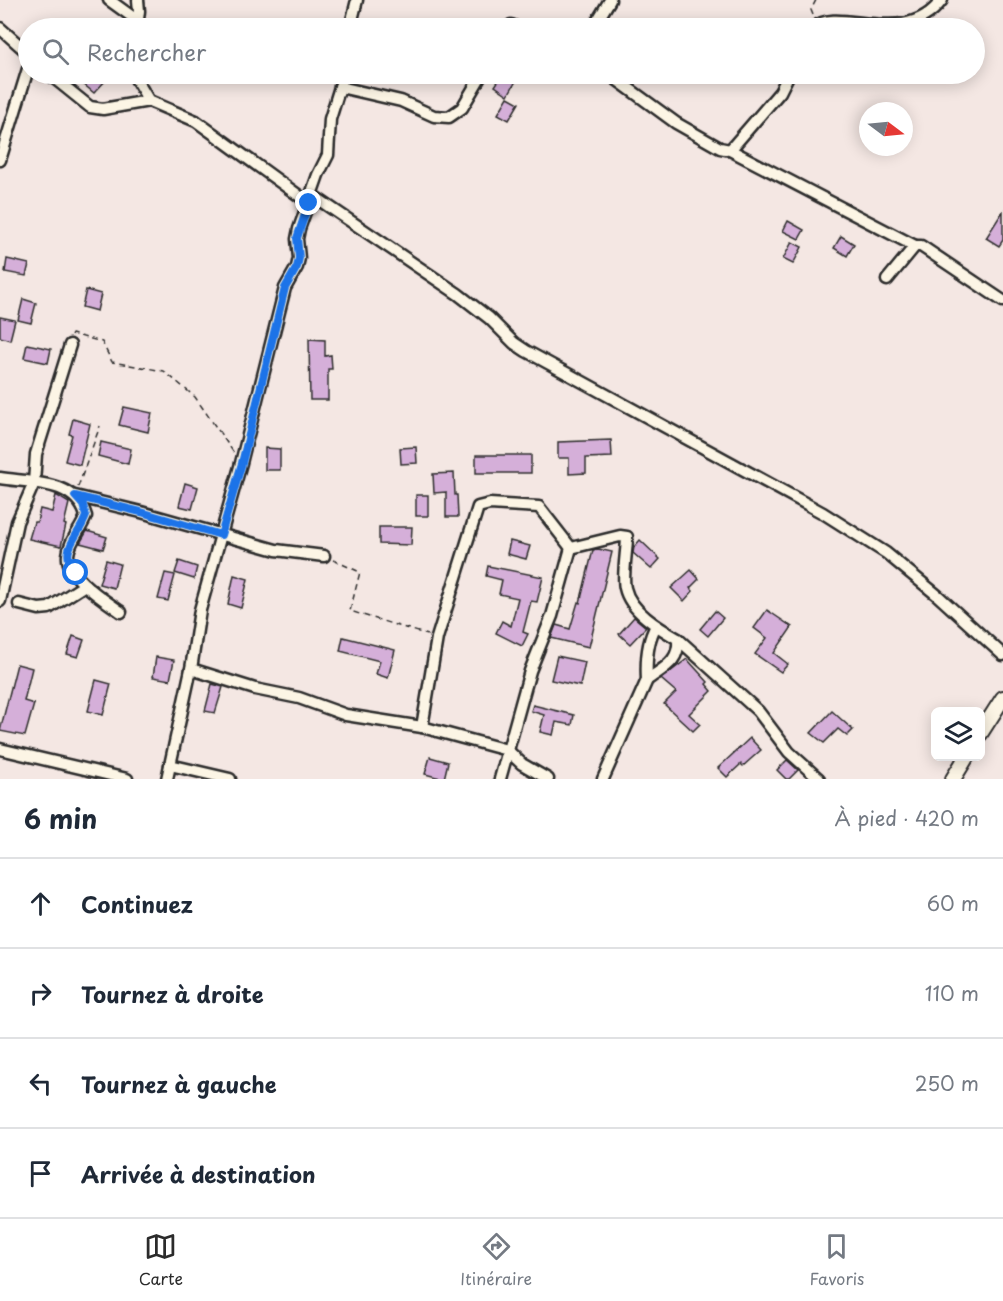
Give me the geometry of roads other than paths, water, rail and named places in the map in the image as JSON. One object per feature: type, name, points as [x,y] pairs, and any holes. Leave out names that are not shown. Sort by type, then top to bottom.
[{"type":"street","points":[[109,0],[130,18]]},
{"type":"street","points":[[138,0],[138,18]]},
{"type":"street","points":[[352,18],[357,0]]},
{"type":"street","points":[[599,18],[610,0]]},
{"type":"street","points":[[923,18],[942,0]]},
{"type":"street","points":[[0,28],[18,44]]},
{"type":"street","points":[[0,160],[23,84]]},
{"type":"street","points":[[61,84],[90,107],[103,109],[149,101],[196,121],[310,199],[458,294],[526,351],[823,513],[886,553],[937,595],[1003,655]]},
{"type":"street","points":[[139,84],[149,101]]},
{"type":"street","points":[[167,779],[191,669],[200,610],[242,463],[285,288],[297,267],[299,258],[297,238],[328,155],[330,118],[341,84]]},
{"type":"street","points":[[340,87],[401,101],[434,116],[449,117],[462,108],[476,84]]},
{"type":"street","points":[[623,84],[676,123],[720,148],[730,150],[915,246],[927,249],[1003,302]]},
{"type":"street","points":[[730,150],[780,92],[784,84]]},
{"type":"street","points":[[887,280],[915,246]]},
{"type":"street","points":[[0,600],[17,522],[34,483],[36,454],[70,345]]},
{"type":"street","points":[[0,477],[50,484],[75,496],[276,550],[324,556]]},
{"type":"street","points":[[75,496],[83,505],[86,516],[68,554],[68,563],[85,585],[121,612]]},
{"type":"street","points":[[422,727],[437,638],[478,507],[490,504],[539,507],[571,548]]},
{"type":"street","points":[[571,548],[620,536],[627,537],[625,589],[636,609],[656,627],[678,639],[758,711],[789,752],[819,779]]},
{"type":"street","points":[[500,779],[530,671],[552,616],[571,548]]},
{"type":"street","points":[[19,604],[39,609],[49,608],[85,585]]},
{"type":"street","points":[[603,779],[647,680],[646,668],[652,634],[656,627]]},
{"type":"street","points":[[647,680],[673,661],[679,650],[678,639]]},
{"type":"street","points":[[191,669],[299,699],[346,715],[422,727],[507,750],[522,764],[548,779]]},
{"type":"street","points":[[985,727],[1003,698]]},
{"type":"street","points":[[0,749],[127,779]]},
{"type":"street","points":[[952,779],[964,761]]},
{"type":"street","points":[[170,765],[230,779]]}]
